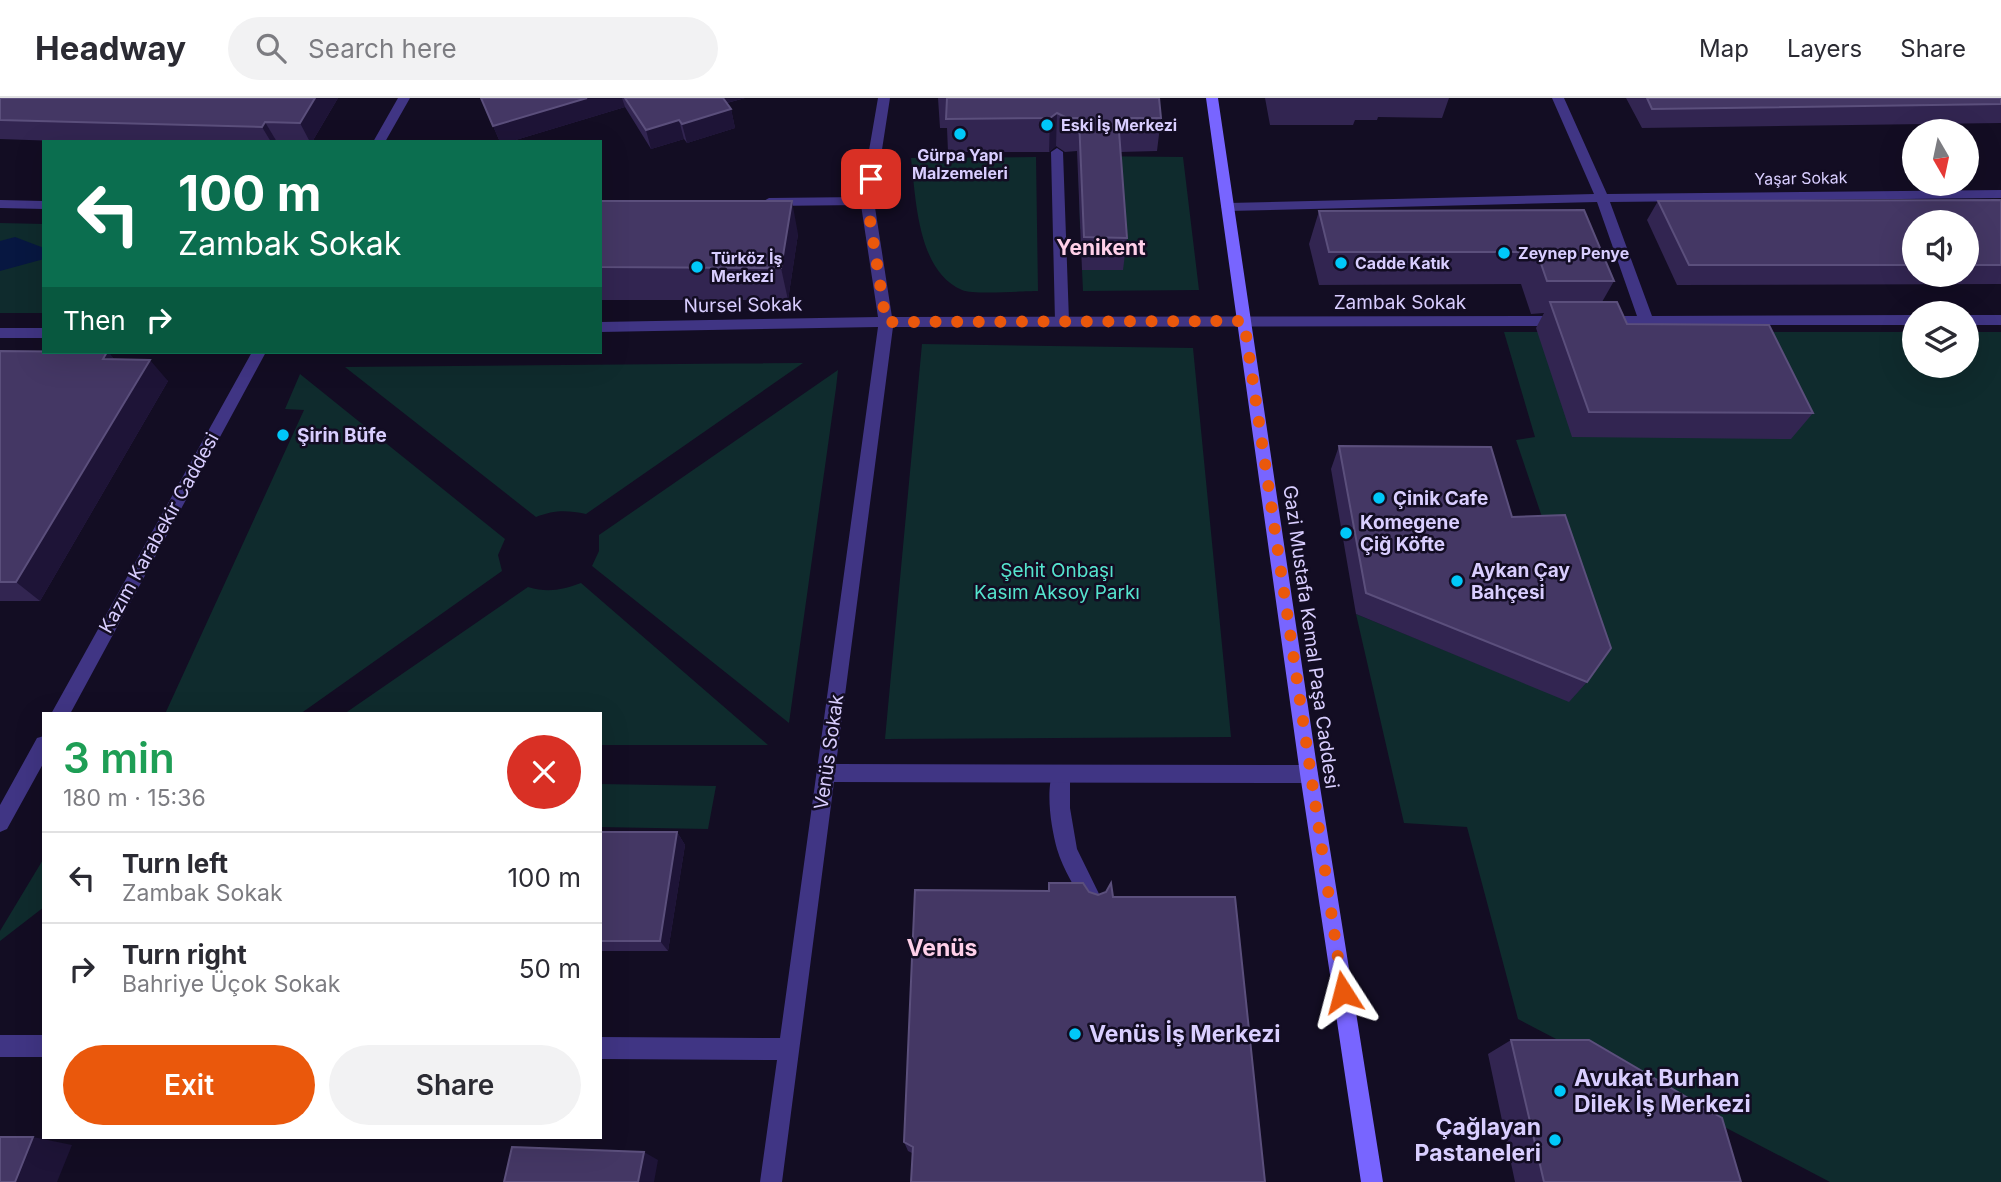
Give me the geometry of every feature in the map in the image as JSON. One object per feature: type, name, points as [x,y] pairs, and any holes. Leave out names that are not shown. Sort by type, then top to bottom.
[{"type":"street","points":[[380,140],[404,98]]},
{"type":"street","name":"Venüs Sokak","points":[[771,1182],[886,322],[867,201],[884,98]]},
{"type":"street","name":"Gazi Mustafa Kemal Paşa Caddesi","points":[[1212,98],[1309,774],[1372,1182]]},
{"type":"street","points":[[1558,98],[1602,198],[1646,320]]},
{"type":"street","points":[[1057,152],[1062,321]]},
{"type":"street","name":"Yaşar Sokak","points":[[1228,207],[1602,198],[2001,194]]},
{"type":"street","points":[[756,202],[867,201]]},
{"type":"street","points":[[0,204],[42,205]]},
{"type":"street","name":"Zambak Sokak","points":[[886,322],[1902,320]]},
{"type":"street","points":[[1979,320],[2001,320]]},
{"type":"street","name":"Nursel Sokak","points":[[602,327],[886,322]]},
{"type":"street","points":[[0,333],[42,333]]},
{"type":"street","name":"Kazım Karabekir Caddesi","points":[[61,712],[258,354]]},
{"type":"street","points":[[0,824],[42,748]]},
{"type":"street","points":[[826,773],[1309,774]]},
{"type":"street","points":[[1061,774],[1060,808],[1066,850],[1093,902]]},
{"type":"street","points":[[0,1046],[42,1046]]},
{"type":"street","points":[[602,1048],[788,1049]]},
{"type":"green space","points":[[1078,156],[1183,157],[1199,290],[1083,291],[1082,270],[1123,270],[1120,230],[1080,229]]},
{"type":"green space","points":[[1036,157],[1038,291],[968,291],[947,281],[927,250],[917,212],[911,158]]},
{"type":"green space","points":[[0,223],[42,224],[42,313],[0,313]]},
{"type":"green space","points":[[1504,332],[1902,332],[1902,378],[1979,378],[1979,332],[2001,332],[2001,1182],[1830,1182],[1518,1019],[1467,827],[1404,823],[1356,614],[1569,701],[1593,668],[1516,440],[1535,437]]},
{"type":"green space","name":"Şehit Onbaşı Kasım Aksoy Parkı","points":[[922,344],[1193,348],[1231,737],[885,739]]},
{"type":"green space","points":[[803,363],[586,514],[561,511],[536,517],[345,367]]},
{"type":"green space","points":[[838,370],[789,723],[592,566],[599,551],[599,535]]},
{"type":"green space","points":[[300,374],[505,539],[498,555],[502,571],[303,712],[166,712],[304,410],[285,409]]},
{"type":"green space","points":[[581,583],[768,745],[602,745],[602,712],[347,712],[528,587],[555,590]]},
{"type":"green space","points":[[602,784],[716,786],[708,829],[602,827]]},
{"type":"green space","points":[[42,861],[42,909],[0,941],[0,931]]},
{"type":"water","points":[[15,237],[42,247],[42,260],[0,271],[0,241]]},
{"type":"building","points":[[0,98],[315,98],[300,123],[265,122],[262,127],[0,120]]},
{"type":"building","points":[[481,98],[587,98],[493,126]]},
{"type":"building","points":[[625,98],[723,98],[731,109],[682,124],[679,120],[646,130]]},
{"type":"building","points":[[947,98],[1159,98],[1161,118],[1118,118],[1127,238],[1084,237],[1079,118],[1067,118],[1057,113],[1050,118],[946,119]]},
{"type":"building","points":[[1647,98],[2001,98],[2001,104],[1652,109]]},
{"type":"building","points":[[2001,200],[2001,265],[1979,265],[1979,210],[1902,210],[1902,265],[1689,265],[1658,201]]},
{"type":"building","points":[[602,201],[792,201],[781,268],[602,267]]},
{"type":"building","points":[[1584,210],[1614,281],[1547,281],[1537,252],[1329,252],[1319,211]]},
{"type":"building","points":[[1550,302],[1617,302],[1627,324],[1769,325],[1813,413],[1589,412]]},
{"type":"building","points":[[0,351],[106,354],[103,359],[150,360],[16,582],[0,582]]},
{"type":"building","points":[[1339,446],[1491,447],[1512,517],[1565,515],[1611,648],[1587,682],[1366,593]]},
{"type":"building","points":[[602,832],[677,832],[660,941],[602,941]]},
{"type":"building","name":"Venüs İş Merkezi","points":[[1049,883],[1083,883],[1089,892],[1098,895],[1106,892],[1111,883],[1113,897],[1235,897],[1265,1182],[911,1182],[913,1147],[904,1142],[915,890],[1049,891]]},
{"type":"building","name":"Avukat Burhan Dilek İş Merkezi","points":[[1511,1040],[1589,1040],[1722,1118],[1741,1182],[1544,1182]]},
{"type":"building","points":[[0,1137],[33,1137],[15,1182],[0,1182]]},
{"type":"building","points":[[512,1147],[644,1152],[638,1182],[504,1182]]},
{"type":"place","name":"Eski İş Merkezi","points":[[1047,125]]},
{"type":"place","name":"Gürpa Yapı Malzemeleri","points":[[960,134]]},
{"type":"place","name":"Zeynep Penye","points":[[1504,253]]},
{"type":"place","name":"Cadde Katık","points":[[1341,263]]},
{"type":"place","name":"Türköz İş Merkezi","points":[[697,267]]},
{"type":"place","name":"Şirin Büfe","points":[[283,435]]},
{"type":"place","name":"Çinik Cafe","points":[[1379,498]]},
{"type":"place","name":"Komegene Çiğ Köfte","points":[[1346,533]]},
{"type":"place","name":"Aykan Çay Bahçesi","points":[[1457,581]]},
{"type":"place","name":"Venüs İş Merkezi","points":[[1075,1034]]},
{"type":"place","name":"Avukat Burhan Dilek İş Merkezi","points":[[1560,1091]]},
{"type":"place","name":"Çağlayan Pastaneleri","points":[[1555,1140]]},
{"type":"district","name":"Yenikent","points":[[1101,247]]},
{"type":"district","name":"Venüs","points":[[942,948]]},
{"type":"route","points":[[871,179],[867,201],[886,322],[1244,321],[1343,992]]}]
